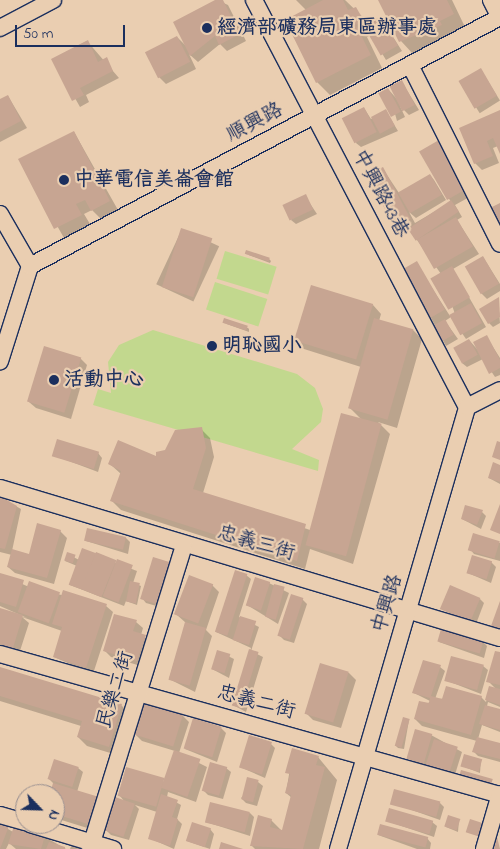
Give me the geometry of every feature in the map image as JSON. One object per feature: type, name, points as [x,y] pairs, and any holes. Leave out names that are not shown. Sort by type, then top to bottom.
[{"type":"street","points":[[0,28],[53,0]]},
{"type":"street","name":"中興路43巷","points":[[254,0],[467,407]]},
{"type":"street","points":[[490,0],[500,17]]},
{"type":"street","name":"順興路","points":[[30,266],[500,17]]},
{"type":"street","points":[[410,65],[500,244]]},
{"type":"street","points":[[0,214],[30,266],[0,362]]},
{"type":"street","points":[[467,407],[500,390]]},
{"type":"street","name":"中興路","points":[[338,849],[467,407]]},
{"type":"street","name":"忠義三街","points":[[0,488],[184,545],[500,638]]},
{"type":"street","name":"民樂二街","points":[[91,846],[184,545]]},
{"type":"street","name":"忠義二街","points":[[0,654],[364,755],[500,795]]},
{"type":"street","points":[[484,849],[500,795]]},
{"type":"street","points":[[0,815],[15,819]]},
{"type":"street","points":[[58,834],[91,846],[113,849]]},
{"type":"green space","points":[[225,251],[277,267],[268,295],[217,279]]},
{"type":"green space","points":[[215,282],[267,299],[258,327],[206,310]]},
{"type":"green space","points":[[153,330],[297,374],[315,388],[323,409],[321,422],[292,449],[319,460],[318,471],[93,405],[98,389],[111,393],[108,362],[119,345]]},
{"type":"building","name":"經濟部礦務局東區辦事處","points":[[215,0],[223,0],[240,34],[219,45],[215,36],[190,56],[173,22]]},
{"type":"building","points":[[323,0],[343,0],[348,10],[356,7],[364,21],[356,25],[371,55],[316,83],[285,20]]},
{"type":"building","points":[[378,0],[447,0],[454,14],[440,21],[442,25],[399,42]]},
{"type":"building","points":[[381,16],[398,45],[381,55],[364,26]]},
{"type":"building","points":[[177,36],[190,62],[158,78],[145,52]]},
{"type":"building","points":[[88,40],[98,62],[107,57],[113,71],[80,88],[84,95],[72,101],[51,59]]},
{"type":"building","points":[[481,68],[497,96],[474,109],[458,81]]},
{"type":"building","points":[[402,80],[415,105],[402,111],[390,86]]},
{"type":"building","points":[[388,88],[401,112],[391,117],[378,93]]},
{"type":"building","points":[[8,95],[21,121],[0,132],[0,99]]},
{"type":"building","points":[[364,107],[377,132],[354,143],[342,118]]},
{"type":"building","points":[[386,109],[395,126],[380,134],[371,117]]},
{"type":"building","points":[[500,110],[500,154],[493,138],[487,141],[493,156],[474,164],[459,128]]},
{"type":"building","name":"中華電信美崙會館","points":[[74,131],[110,201],[91,211],[85,200],[76,204],[82,215],[54,229],[18,159]]},
{"type":"building","points":[[439,140],[467,188],[447,200],[419,152]]},
{"type":"building","points":[[383,167],[411,219],[395,228],[367,175]]},
{"type":"building","points":[[430,174],[442,195],[410,213],[398,193]]},
{"type":"building","points":[[306,194],[313,209],[290,220],[282,205]]},
{"type":"building","points":[[451,200],[459,212],[416,241],[408,229]]},
{"type":"building","points":[[500,203],[500,232],[488,209]]},
{"type":"building","points":[[456,217],[473,246],[434,269],[417,240]]},
{"type":"building","points":[[181,228],[212,238],[193,297],[162,287]]},
{"type":"building","points":[[246,250],[270,258],[269,262],[245,254]]},
{"type":"building","points":[[483,256],[499,284],[481,294],[465,266]]},
{"type":"building","points":[[417,261],[445,309],[430,318],[402,270]]},
{"type":"building","points":[[452,266],[470,297],[448,310],[430,278]]},
{"type":"building","points":[[311,285],[373,304],[356,359],[294,340]]},
{"type":"building","points":[[499,297],[500,317],[488,324],[479,309]]},
{"type":"building","points":[[471,303],[482,323],[460,335],[449,315]]},
{"type":"building","points":[[224,318],[248,326],[246,330],[222,323]]},
{"type":"building","points":[[374,318],[413,329],[388,420],[348,408]]},
{"type":"building","points":[[445,319],[454,335],[441,342],[432,326]]},
{"type":"building","points":[[487,335],[500,360],[500,368],[489,374],[473,342]]},
{"type":"building","points":[[469,339],[478,355],[462,363],[453,348]]},
{"type":"building","name":"活動中心","points":[[44,346],[81,357],[64,413],[27,401]]},
{"type":"building","points":[[341,413],[382,424],[346,556],[306,545]]},
{"type":"building","points":[[202,427],[206,448],[193,489],[306,524],[297,561],[110,501],[121,471],[108,464],[118,440],[156,456],[156,452],[165,450],[175,430]]},
{"type":"building","points":[[57,439],[99,452],[94,469],[52,456]]},
{"type":"building","points":[[497,441],[500,442],[500,460],[492,457]]},
{"type":"building","points":[[493,462],[500,465],[500,482],[488,478]]},
{"type":"building","points":[[0,496],[17,506],[5,549],[0,548]]},
{"type":"building","points":[[500,504],[500,534],[490,530]]},
{"type":"building","points":[[465,505],[483,510],[477,525],[461,519]]},
{"type":"building","points":[[37,523],[61,530],[47,578],[7,567],[12,549],[29,554]]},
{"type":"building","points":[[87,528],[126,537],[123,550],[84,541]]},
{"type":"building","points":[[473,533],[500,541],[495,558],[468,550]]},
{"type":"building","points":[[82,548],[96,553],[83,590],[69,585]]},
{"type":"building","points":[[67,552],[76,555],[73,563],[64,561]]},
{"type":"building","points":[[96,552],[116,560],[101,597],[81,589]]},
{"type":"building","points":[[472,555],[492,561],[487,579],[466,573]]},
{"type":"building","points":[[153,557],[169,562],[156,604],[140,599]]},
{"type":"building","points":[[117,559],[133,565],[119,602],[103,596]]},
{"type":"building","points":[[235,570],[247,574],[227,636],[215,632]]},
{"type":"building","points":[[0,573],[24,580],[16,607],[0,602]]},
{"type":"building","points":[[189,575],[213,584],[198,624],[174,614]]},
{"type":"building","points":[[255,577],[270,582],[261,610],[246,606]]},
{"type":"building","points":[[29,581],[60,592],[49,623],[18,612]]},
{"type":"building","points":[[130,581],[140,583],[136,604],[126,602]]},
{"type":"building","points":[[274,584],[285,587],[276,620],[265,617]]},
{"type":"building","points":[[450,585],[480,598],[470,622],[440,609]]},
{"type":"building","points":[[63,590],[107,604],[86,668],[53,657],[62,627],[52,624]]},
{"type":"building","points":[[291,594],[303,598],[290,640],[277,636]]},
{"type":"building","points":[[500,601],[500,629],[491,626]]},
{"type":"building","points":[[0,608],[23,615],[13,648],[0,644]]},
{"type":"building","points":[[114,614],[137,620],[133,631],[146,635],[137,661],[103,651]]},
{"type":"building","points":[[240,616],[256,621],[249,645],[233,640]]},
{"type":"building","points":[[185,622],[206,628],[190,686],[168,680]]},
{"type":"building","points":[[441,629],[483,641],[480,654],[437,641]]},
{"type":"building","points":[[249,649],[259,652],[241,708],[232,705]]},
{"type":"building","points":[[217,650],[230,654],[225,673],[211,669]]},
{"type":"building","points":[[495,651],[500,652],[500,685],[486,682]]},
{"type":"building","points":[[451,656],[484,665],[477,690],[444,681]]},
{"type":"building","points":[[423,660],[441,665],[431,696],[442,699],[446,686],[482,696],[471,735],[414,719],[419,701],[429,703],[430,698],[412,693]]},
{"type":"building","points":[[320,663],[349,672],[333,722],[305,714]]},
{"type":"building","points":[[0,667],[122,704],[109,747],[77,737],[82,721],[0,696]]},
{"type":"building","points":[[489,686],[500,689],[500,705],[485,700]]},
{"type":"building","points":[[144,702],[183,714],[173,747],[134,735]]},
{"type":"building","points":[[485,705],[500,709],[500,730],[479,724]]},
{"type":"building","points":[[403,717],[410,719],[401,748],[395,746]]},
{"type":"building","points":[[193,718],[222,727],[212,757],[184,749]]},
{"type":"building","points":[[415,729],[432,734],[424,764],[406,759]]},
{"type":"building","points":[[249,735],[272,742],[262,775],[239,768]]},
{"type":"building","points":[[477,737],[500,743],[500,759],[472,752]]},
{"type":"building","points":[[434,739],[458,747],[448,778],[424,770]]},
{"type":"building","points":[[292,748],[319,756],[316,765],[325,767],[303,849],[250,846],[258,815],[272,819],[270,827],[282,830],[291,795],[285,793],[290,774],[285,773]]},
{"type":"building","points":[[174,750],[200,759],[187,797],[161,788]]},
{"type":"building","points":[[464,754],[482,759],[479,772],[460,766]]},
{"type":"building","points":[[54,759],[79,767],[72,787],[48,779]]},
{"type":"building","points":[[210,762],[227,767],[219,796],[202,791]]},
{"type":"building","points":[[126,767],[164,778],[156,807],[118,796]]},
{"type":"building","points":[[461,770],[493,779],[490,790],[458,781]]},
{"type":"building","points":[[247,777],[259,780],[253,802],[241,799]]},
{"type":"building","points":[[65,787],[99,797],[91,825],[65,817]]},
{"type":"building","points":[[394,789],[440,801],[436,817],[390,804]]},
{"type":"building","points":[[161,794],[178,800],[172,817],[178,819],[170,846],[148,839]]},
{"type":"building","points":[[115,797],[135,804],[123,837],[104,830]]},
{"type":"building","points":[[210,802],[250,812],[245,832],[205,822]]},
{"type":"building","points":[[389,808],[433,821],[429,834],[385,821]]},
{"type":"building","points":[[448,815],[460,819],[457,830],[444,826]]},
{"type":"building","points":[[470,819],[482,823],[478,836],[466,832]]},
{"type":"building","points":[[192,822],[211,828],[205,847],[186,841]]},
{"type":"building","points":[[0,823],[9,826],[0,849]]},
{"type":"building","points":[[380,824],[428,837],[425,848],[377,835]]},
{"type":"building","points":[[14,826],[15,834],[39,834],[45,836],[41,849],[8,844]]},
{"type":"building","points":[[497,837],[500,849],[494,849]]},
{"type":"building","points":[[49,842],[65,847],[65,849],[46,849]]},
{"type":"building","points":[[221,842],[243,849],[219,849]]},
{"type":"place","name":"經濟部礦務局東區辦事處","points":[[207,28]]},
{"type":"place","name":"中華電信美崙會館","points":[[64,180]]},
{"type":"place","name":"明恥國小","points":[[212,346]]},
{"type":"place","name":"活動中心","points":[[54,380]]}]
